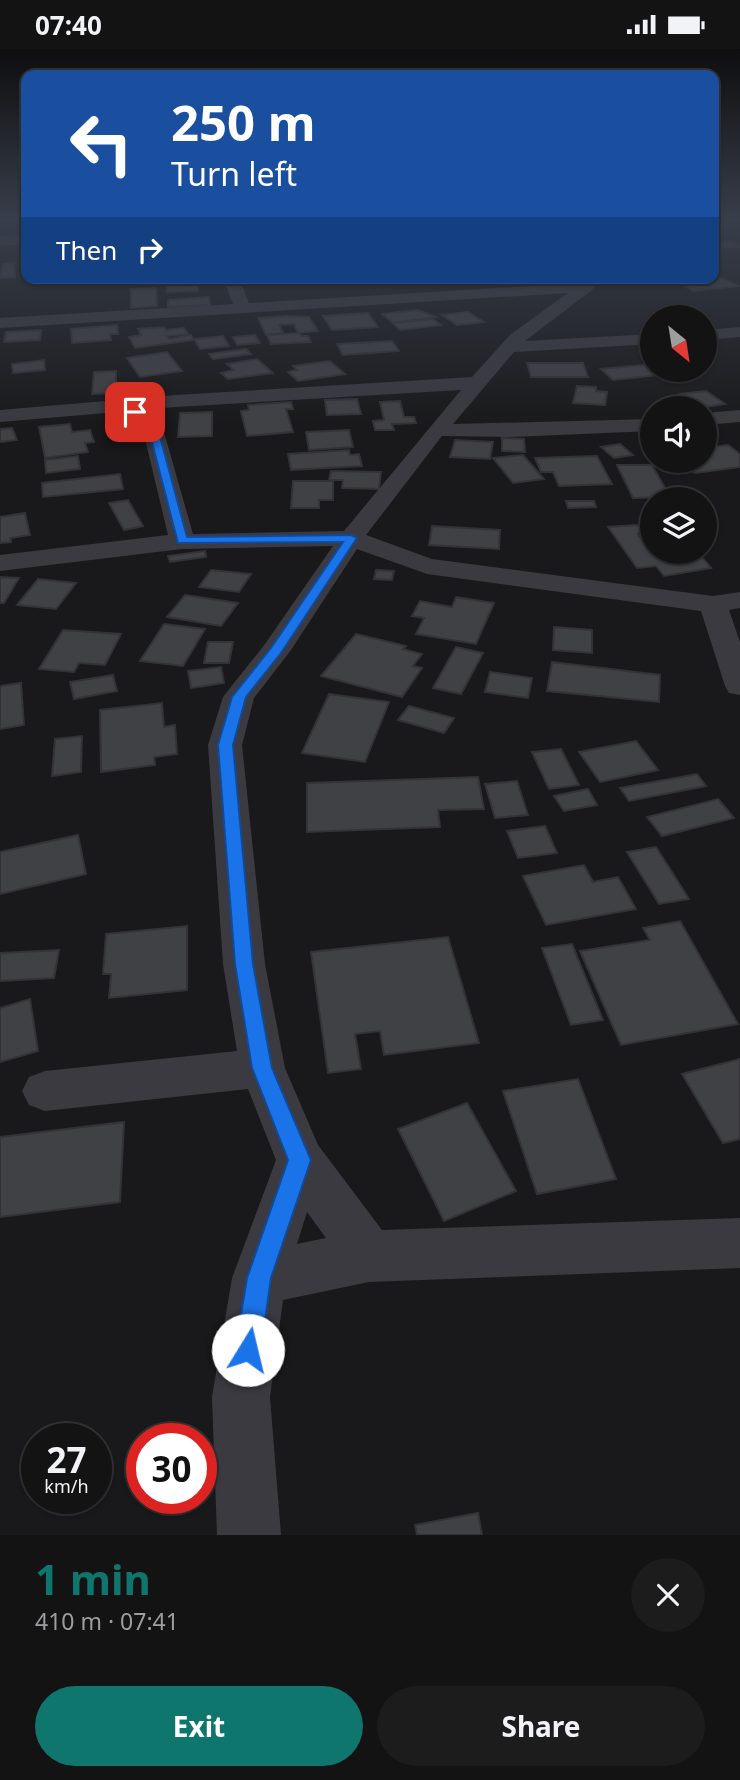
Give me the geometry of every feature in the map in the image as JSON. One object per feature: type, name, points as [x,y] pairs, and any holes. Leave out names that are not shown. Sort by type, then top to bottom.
[{"type":"street","points":[[236,289],[243,308]]},
{"type":"street","points":[[0,323],[501,289]]},
{"type":"street","points":[[369,1257],[300,1160],[262,1068],[244,964],[225,745],[239,697],[276,650],[351,538],[436,429],[477,383],[582,289]]},
{"type":"street","points":[[718,334],[740,332]]},
{"type":"street","points":[[520,344],[640,339]]},
{"type":"street","points":[[0,416],[176,401],[477,383]]},
{"type":"street","points":[[150,418],[176,401]]},
{"type":"street","points":[[121,406],[150,418]]},
{"type":"street","points":[[717,418],[740,416]]},
{"type":"street","points":[[150,418],[182,541]]},
{"type":"street","points":[[436,429],[511,431],[640,426]]},
{"type":"street","points":[[0,563],[182,541],[351,538],[427,566],[727,602],[740,686]]},
{"type":"street","points":[[45,1091],[262,1068]]},
{"type":"street","points":[[249,1535],[241,1397],[259,1278],[300,1160]]},
{"type":"street","points":[[259,1278],[369,1257],[740,1243]]},
{"type":"building","points":[[131,289],[156,289],[157,306],[131,308]]},
{"type":"building","points":[[167,289],[198,289],[198,291],[167,292]]},
{"type":"building","points":[[209,297],[210,305],[168,307],[168,300]]},
{"type":"building","points":[[418,310],[436,317],[393,323],[382,314]]},
{"type":"building","points":[[468,312],[484,322],[457,325],[442,315]]},
{"type":"building","points":[[368,313],[378,327],[332,330],[323,316]]},
{"type":"building","points":[[309,317],[318,331],[298,333],[294,324],[279,325],[283,333],[266,335],[258,318]]},
{"type":"building","points":[[433,319],[441,325],[400,330],[393,323]]},
{"type":"building","points":[[117,325],[118,334],[110,334],[111,340],[72,343],[71,329]]},
{"type":"building","points":[[164,327],[166,330],[184,328],[188,334],[167,336],[169,339],[191,335],[194,340],[135,348],[129,337],[141,335],[138,329]]},
{"type":"building","points":[[41,330],[40,340],[4,342],[6,332]]},
{"type":"building","points":[[300,333],[301,336],[308,336],[311,342],[271,344],[267,335]]},
{"type":"building","points":[[255,335],[260,343],[237,345],[233,337]]},
{"type":"building","points":[[223,336],[229,346],[200,349],[194,339]]},
{"type":"building","points":[[392,341],[399,351],[343,355],[337,344]]},
{"type":"building","points":[[246,349],[251,354],[213,359],[209,354]]},
{"type":"building","points":[[167,352],[182,371],[140,377],[127,358]]},
{"type":"building","points":[[257,359],[273,373],[228,379],[221,373],[234,370],[227,364]]},
{"type":"building","points":[[44,360],[45,370],[13,373],[12,364]]},
{"type":"building","points":[[330,361],[345,374],[298,381],[288,372],[297,370],[293,366]]},
{"type":"building","points":[[527,363],[583,363],[588,377],[531,377]]},
{"type":"building","points":[[640,365],[640,377],[613,380],[601,369]]},
{"type":"building","points":[[116,371],[116,393],[92,394],[94,372]]},
{"type":"building","points":[[577,386],[596,387],[596,391],[607,392],[605,405],[573,403]]},
{"type":"building","points":[[706,391],[713,396],[683,396],[680,394]]},
{"type":"building","points":[[357,399],[361,414],[327,415],[325,400]]},
{"type":"building","points":[[400,401],[404,417],[414,417],[416,423],[392,424],[394,430],[375,430],[373,421],[384,420],[380,402]]},
{"type":"building","points":[[291,402],[293,409],[286,409],[293,432],[247,436],[241,411],[249,410],[248,405]]},
{"type":"building","points":[[212,412],[212,436],[178,437],[180,413]]},
{"type":"building","points":[[70,424],[72,432],[90,430],[94,442],[85,443],[88,452],[45,458],[39,427]]},
{"type":"building","points":[[12,428],[17,440],[0,442],[0,429]]},
{"type":"building","points":[[349,430],[353,447],[309,450],[306,432]]},
{"type":"building","points":[[502,438],[524,439],[525,452],[502,451]]},
{"type":"building","points":[[455,440],[493,442],[490,459],[450,457]]},
{"type":"building","points":[[620,444],[633,455],[614,458],[601,447]]},
{"type":"building","points":[[728,445],[740,454],[740,467],[717,470],[717,446]]},
{"type":"building","points":[[349,450],[350,455],[359,454],[362,466],[291,470],[288,454]]},
{"type":"building","points":[[523,455],[544,479],[513,483],[493,458]]},
{"type":"building","points":[[78,456],[80,469],[46,473],[45,460]]},
{"type":"building","points":[[597,456],[612,484],[559,486],[553,472],[541,472],[535,458]]},
{"type":"building","points":[[617,465],[640,465],[640,473],[656,473],[664,487],[640,487],[640,498],[633,498]]},
{"type":"building","points":[[331,471],[381,472],[379,489],[342,488],[343,480],[329,480]]},
{"type":"building","points":[[120,474],[123,489],[43,497],[42,483]]},
{"type":"building","points":[[293,481],[333,481],[333,500],[319,500],[319,508],[291,508]]},
{"type":"building","points":[[128,500],[143,526],[124,530],[109,503]]},
{"type":"building","points":[[566,501],[594,501],[596,507],[568,508]]},
{"type":"building","points":[[25,513],[30,535],[10,538],[11,542],[0,543],[0,517]]},
{"type":"building","points":[[640,525],[640,564],[708,564],[711,568],[664,576],[656,566],[637,568],[608,527]]},
{"type":"building","points":[[432,526],[500,530],[499,549],[429,545]]},
{"type":"building","points":[[205,551],[206,557],[170,562],[168,556]]},
{"type":"building","points":[[211,570],[251,574],[239,592],[199,587]]},
{"type":"building","points":[[376,570],[394,571],[392,580],[374,579]]},
{"type":"building","points":[[0,577],[19,578],[4,603],[0,603]]},
{"type":"building","points":[[38,579],[76,583],[56,609],[17,605]]},
{"type":"building","points":[[185,595],[238,603],[221,626],[167,617]]},
{"type":"building","points":[[456,597],[494,603],[476,644],[416,634],[424,618],[412,616],[420,601],[452,607]]},
{"type":"building","points":[[164,624],[205,629],[183,666],[140,661]]},
{"type":"building","points":[[554,627],[592,630],[592,653],[553,650]]},
{"type":"building","points":[[63,630],[121,634],[105,665],[79,663],[74,672],[39,669]]},
{"type":"building","points":[[356,634],[406,646],[403,649],[422,654],[413,666],[422,668],[402,697],[321,676]]},
{"type":"building","points":[[208,642],[233,642],[229,663],[204,663]]},
{"type":"building","points":[[456,647],[483,653],[461,694],[433,688]]},
{"type":"building","points":[[552,662],[660,675],[659,702],[547,691]]},
{"type":"building","points":[[221,667],[224,683],[191,688],[188,671]]},
{"type":"building","points":[[490,672],[532,678],[528,698],[485,692]]},
{"type":"building","points":[[113,675],[117,691],[74,699],[70,682]]},
{"type":"building","points":[[21,683],[24,725],[0,729],[0,686]]},
{"type":"building","points":[[329,694],[389,702],[365,762],[302,753]]},
{"type":"building","points":[[162,703],[164,727],[175,725],[177,754],[154,757],[155,765],[101,772],[100,710]]},
{"type":"building","points":[[409,706],[454,718],[444,733],[398,720]]},
{"type":"building","points":[[82,736],[81,772],[52,776],[55,739]]},
{"type":"building","points":[[636,741],[658,770],[600,782],[579,752]]},
{"type":"building","points":[[561,749],[579,785],[549,789],[532,752]]},
{"type":"building","points":[[697,774],[706,786],[629,801],[620,788]]},
{"type":"building","points":[[478,777],[484,809],[438,810],[440,827],[307,832],[307,783]]},
{"type":"building","points":[[517,781],[528,815],[495,818],[485,784]]},
{"type":"building","points":[[588,789],[597,805],[564,811],[554,796]]},
{"type":"building","points":[[718,799],[734,818],[662,836],[647,817]]},
{"type":"building","points":[[545,826],[557,853],[518,858],[507,831]]},
{"type":"building","points":[[78,835],[86,874],[0,894],[0,852]]},
{"type":"building","points":[[656,847],[689,899],[659,904],[627,852]]},
{"type":"building","points":[[584,865],[593,882],[618,877],[636,909],[546,925],[523,876]]},
{"type":"building","points":[[680,921],[738,1024],[621,1045],[580,951],[650,940],[643,928]]},
{"type":"building","points":[[187,926],[187,990],[109,998],[111,974],[103,974],[106,934]]},
{"type":"building","points":[[448,937],[479,1043],[384,1055],[380,1031],[355,1034],[361,1069],[328,1073],[311,952]]},
{"type":"building","points":[[572,944],[603,1020],[571,1025],[542,948]]},
{"type":"building","points":[[59,950],[54,978],[0,981],[0,953]]},
{"type":"building","points":[[30,999],[38,1051],[0,1062],[0,1008]]},
{"type":"building","points":[[740,1059],[740,1139],[723,1143],[682,1074]]},
{"type":"building","points":[[578,1079],[616,1179],[537,1194],[503,1091]]},
{"type":"building","points":[[467,1103],[516,1191],[444,1221],[398,1129]]},
{"type":"building","points":[[124,1122],[120,1202],[0,1217],[0,1137]]},
{"type":"building","points":[[478,1513],[482,1535],[417,1535],[415,1525]]},
{"type":"route","points":[[135,412],[150,418],[182,541],[252,542],[351,538],[276,650],[239,697],[225,745],[244,964],[262,1068],[300,1160],[259,1278],[248,1350]]}]
